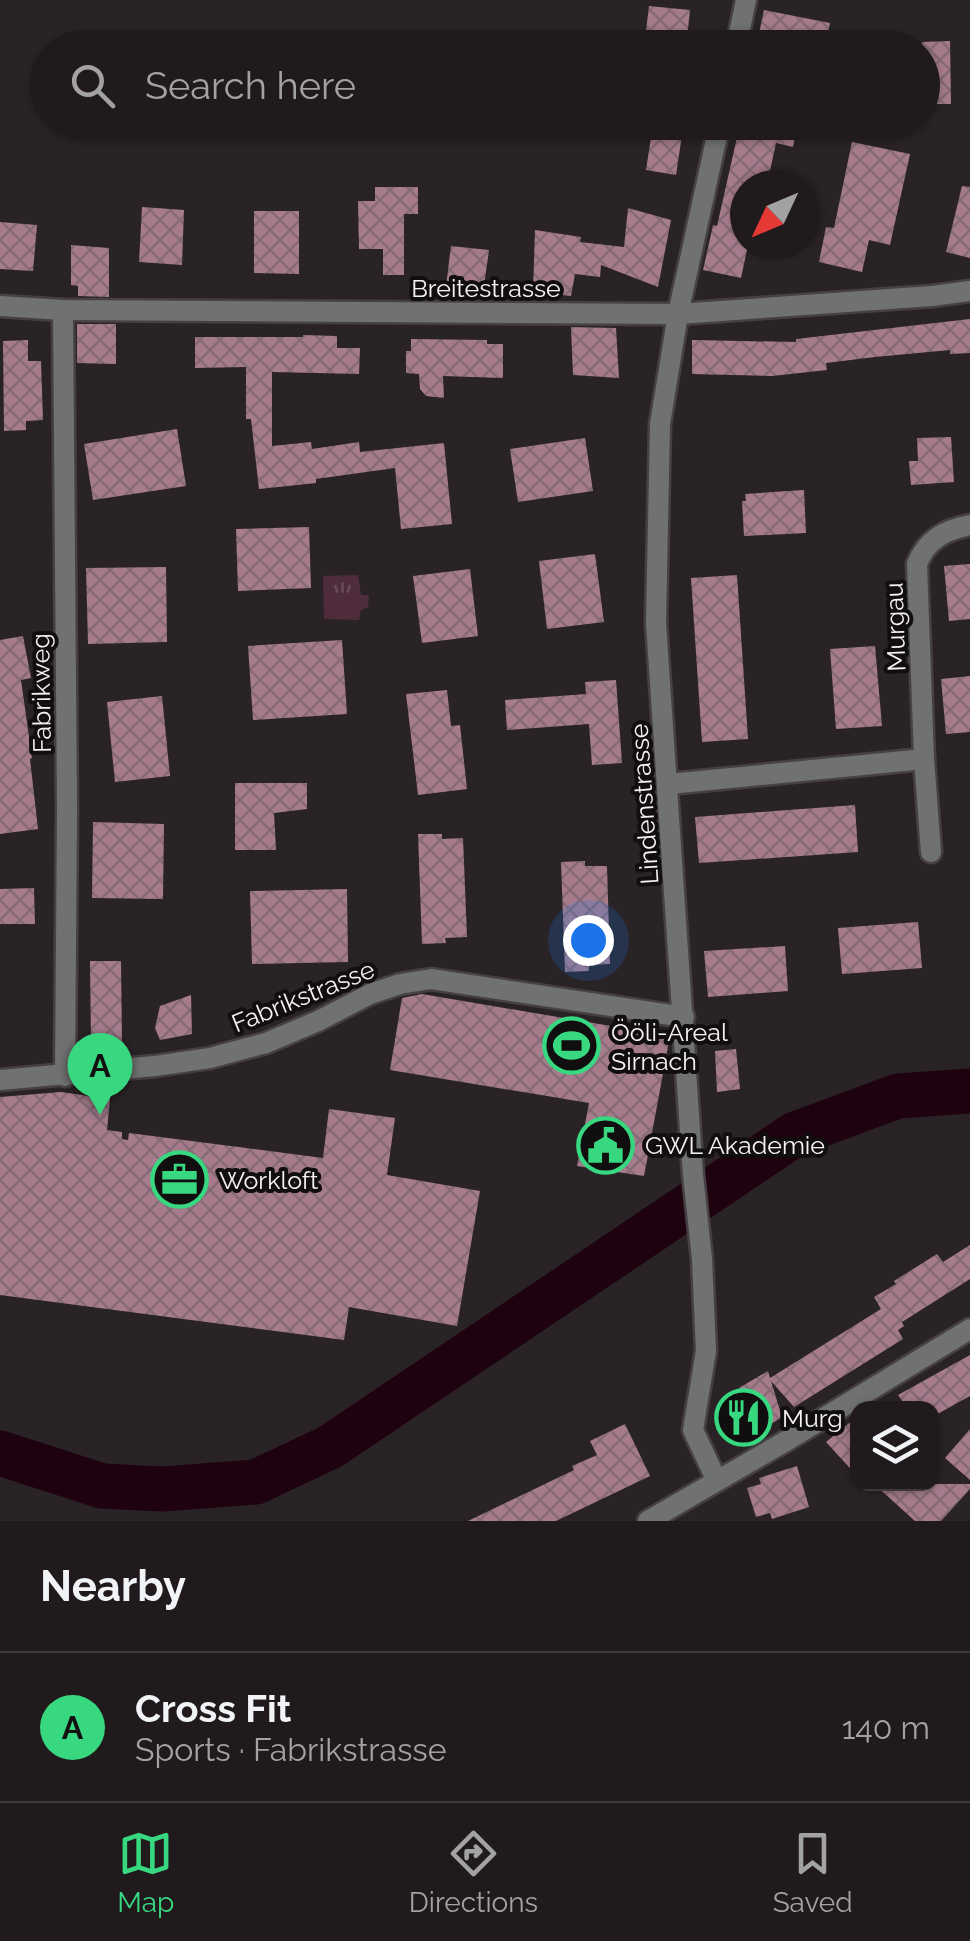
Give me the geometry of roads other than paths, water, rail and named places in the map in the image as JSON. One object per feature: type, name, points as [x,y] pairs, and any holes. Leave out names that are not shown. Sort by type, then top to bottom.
[{"type":"street","points":[[740,30],[746,0]]},
{"type":"street","name":"Lindenstrasse","points":[[716,140],[678,314],[660,424],[656,623],[702,1259],[706,1351],[692,1430],[717,1481]]},
{"type":"street","name":"Breitestrasse","points":[[0,306],[63,310],[678,314],[970,291]]},
{"type":"street","name":"Fabrikweg","points":[[63,310],[65,1076]]},
{"type":"street","name":"Murgau","points":[[931,852],[917,564],[922,550],[936,537],[949,529],[970,525]]},
{"type":"street","points":[[669,784],[924,759]]},
{"type":"street","name":"Fabrikstrasse","points":[[0,1080],[210,1058],[266,1043],[370,994],[431,979],[684,1017]]},
{"type":"street","points":[[648,1521],[970,1329]]},
{"type":"waterway","name":"Murg","points":[[0,1453],[102,1486],[163,1489],[256,1482],[330,1447],[795,1134],[898,1096],[970,1091]]},
{"type":"place","name":"Ööli-Areal Sirnach","points":[[572,1046]]},
{"type":"place","name":"Cross Fit","points":[[100,1115]]},
{"type":"place","name":"GWL Akademie","points":[[606,1145]]},
{"type":"place","name":"Workloft","points":[[180,1180]]},
{"type":"place","name":"Murg","points":[[743,1418]]}]
